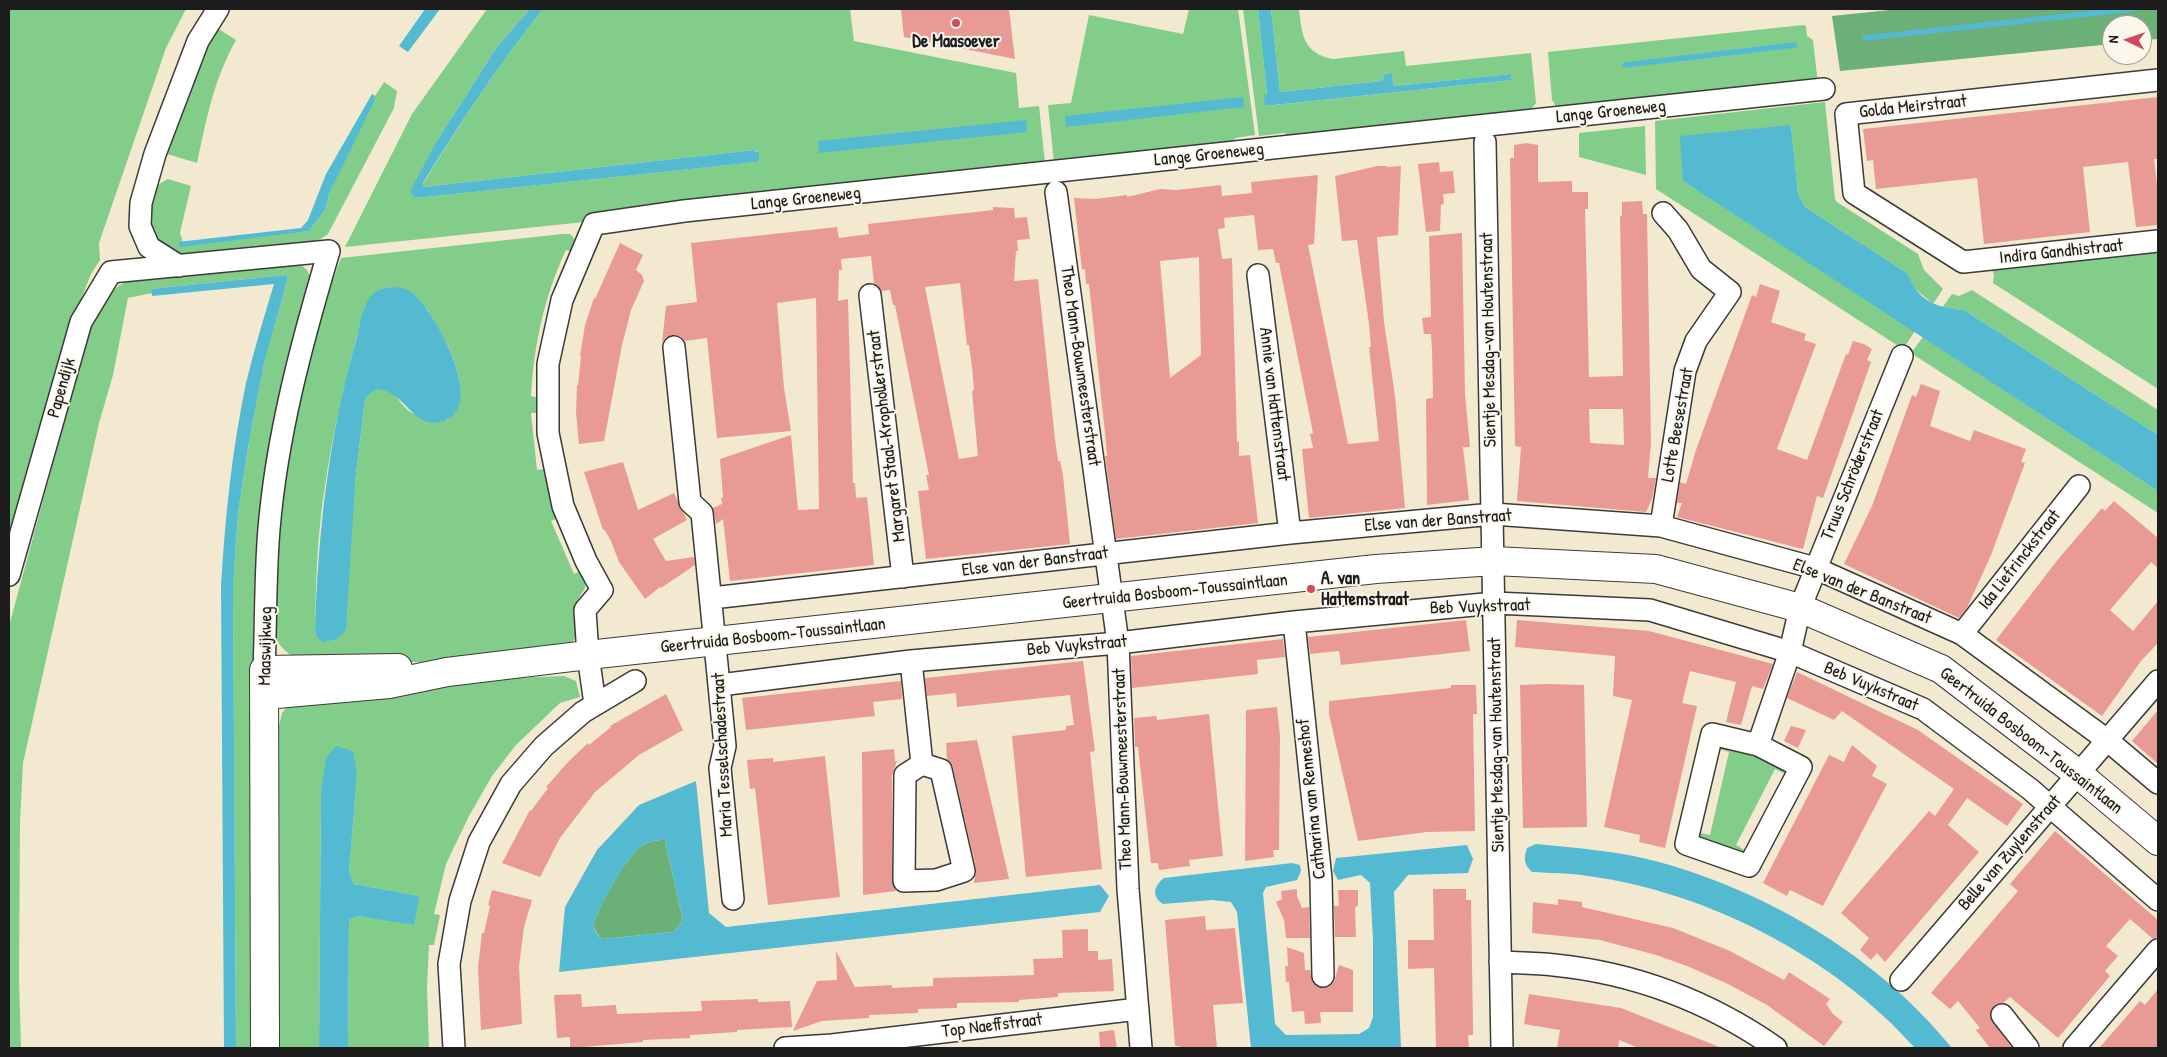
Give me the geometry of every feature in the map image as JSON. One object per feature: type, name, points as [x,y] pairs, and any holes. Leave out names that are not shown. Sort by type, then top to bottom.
[{"type":"street","points":[[179,266],[149,247],[140,226],[141,203],[155,154],[198,42],[218,9]]},
{"type":"street","name":"Golda Meirstraat","points":[[1963,262],[1854,193],[1846,114],[2158,80]]},
{"type":"street","name":"Lange Groeneweg","points":[[588,655],[585,610],[602,590],[586,562],[563,506],[548,433],[548,364],[562,300],[594,224],[684,212],[1824,89]]},
{"type":"street","name":"Sientje Mesdag-van Houtenstraat","points":[[1485,142],[1502,1048]]},
{"type":"street","name":"Theo Mann-Bouwmeesterstraat","points":[[1056,192],[1118,643],[1128,889],[1141,1048]]},
{"type":"street","name":"Lotte Beesestraat","points":[[1661,526],[1685,371],[1696,341],[1730,292],[1701,269],[1678,230],[1663,213]]},
{"type":"street","name":"Indira Gandhistraat","points":[[1963,262],[2158,242]]},
{"type":"street","name":"Maaswijkweg","points":[[179,266],[329,251],[298,359],[280,446],[269,529],[264,682],[265,1048]]},
{"type":"street","name":"Papendijk","points":[[9,575],[81,322],[111,272],[179,266]]},
{"type":"street","name":"Annie van Hattemstraat","points":[[1258,275],[1290,533]]},
{"type":"street","name":"Margaret Staal-Krophollerstraat","points":[[870,295],[903,577]]},
{"type":"street","name":"Maria Tesselschadestraat","points":[[674,347],[690,502],[702,513],[712,598],[725,746],[720,768],[733,899]]},
{"type":"street","name":"Truus Schröderstraat","points":[[1758,745],[1790,652],[1800,608],[1902,356]]},
{"type":"street","name":"Ida Liefrinckstraat","points":[[1962,634],[2079,486]]},
{"type":"street","name":"Else van der Banstraat","points":[[712,598],[1290,533],[1493,514],[1661,526],[1815,568],[1962,634],[2107,740],[2158,783]]},
{"type":"street","name":"Geertruida Bosboom-Toussaintlaan","points":[[264,682],[389,684],[447,672],[588,655],[1063,605],[1112,597],[1376,569],[1494,561],[1656,569],[1800,608],[1941,669],[2077,773],[2158,841]]},
{"type":"street","name":"Beb Vuykstraat","points":[[720,685],[912,661],[1118,643],[1294,622],[1495,603],[1650,610],[1790,652],[1923,709],[2030,789],[2158,900]]},
{"type":"street","name":"Catharina van Renneshof","points":[[1294,622],[1321,879],[1323,976]]},
{"type":"street","points":[[588,655],[595,704]]},
{"type":"street","points":[[912,661],[922,764]]},
{"type":"street","points":[[454,1048],[449,964],[460,901],[479,842],[512,784],[544,746],[583,712],[635,681]]},
{"type":"street","name":"Belle van Zuylenstraat","points":[[1901,980],[2158,681]]},
{"type":"street","points":[[1712,734],[1758,745],[1801,767],[1749,866],[1686,844],[1712,734]]},
{"type":"street","points":[[922,764],[941,770],[964,871],[936,880],[904,881],[905,775],[922,764]]},
{"type":"street","points":[[2074,1048],[2158,950]]},
{"type":"street","points":[[1500,962],[1552,964],[1581,968],[1666,990],[1741,1025],[1776,1048]]},
{"type":"street","name":"Top Naeffstraat","points":[[785,1048],[937,1040],[1138,1009]]},
{"type":"street","points":[[2002,1016],[2028,1048]]},
{"type":"green space","points":[[9,9],[186,9],[166,48],[99,243],[100,260],[91,274],[70,327],[9,551]]},
{"type":"green space","points":[[487,9],[530,9],[497,47],[435,144],[416,198],[756,162],[759,160],[757,151],[754,150],[423,187],[437,161],[480,94],[543,9],[850,9],[854,41],[1016,73],[1019,108],[1039,106],[1045,163],[612,210],[612,214],[584,222],[345,247],[412,114]]},
{"type":"green space","points":[[1189,9],[1238,9],[1255,135],[1235,138],[1235,143],[1054,162],[1048,105],[1071,103],[1089,15],[1183,34]]},
{"type":"green space","points":[[1243,9],[1258,9],[1267,94],[1266,106],[1512,80],[1511,74],[1394,86],[1392,73],[1385,74],[1382,81],[1280,92],[1271,9],[1299,9],[1303,35],[1310,47],[1315,52],[1333,59],[1404,51],[1406,66],[1531,53],[1536,103],[1530,111],[1286,137],[1285,133],[1259,136]]},
{"type":"green space","points":[[1899,9],[2158,9],[2158,39],[2152,39],[2152,15],[2102,15],[2102,45],[1840,71],[1832,16]]},
{"type":"green space","points":[[1806,26],[1807,36],[1813,40],[1818,84],[1557,108],[1552,100],[1548,52]]},
{"type":"green space","points":[[217,28],[236,40],[216,85],[197,163],[164,153],[197,67]]},
{"type":"green space","points":[[384,82],[397,91],[394,108],[328,234],[316,242],[191,257],[177,253],[162,245],[156,239],[149,226],[148,218],[154,187],[168,179],[191,186],[180,233],[183,242],[309,231],[325,210],[329,194],[375,96]]},
{"type":"green space","points":[[1825,102],[1835,199],[1918,254],[1924,270],[1943,289],[1933,304],[1912,286],[1907,273],[1805,207],[1798,194],[1791,125],[1683,181],[1915,331],[1903,349],[1656,189],[1655,121]]},
{"type":"green space","points":[[1645,126],[1646,175],[1579,157],[1579,133]]},
{"type":"green space","points":[[562,234],[570,234],[574,238],[575,243],[572,252],[566,250],[546,303],[535,358],[531,396],[539,398],[539,413],[531,413],[537,470],[545,469],[558,518],[551,521],[574,574],[581,571],[586,579],[585,588],[577,601],[576,637],[571,644],[439,662],[314,662],[295,657],[277,641],[274,634],[280,507],[300,391],[321,312],[341,258]],"holes":[[[366,304],[426,308],[449,348],[455,364],[460,395],[456,408],[447,420],[412,413],[396,396],[387,390],[373,390],[365,399],[355,483],[315,630],[318,544],[328,469],[342,398]]]},
{"type":"green space","points":[[2125,252],[2130,255],[2158,252],[2158,389],[1993,283],[1994,275],[1991,267]]},
{"type":"green space","points":[[300,264],[307,270],[312,280],[291,345],[269,444],[260,512],[255,573],[253,682],[255,1048],[236,1048],[233,589],[238,513],[249,442],[264,364],[288,278],[286,275],[151,289],[152,293],[128,298],[113,375],[99,423],[23,763],[20,823],[19,979],[21,1048],[9,1048],[9,626],[90,327],[111,293],[123,283],[131,280]]},
{"type":"green space","points":[[1972,290],[2158,410],[2158,435],[1964,310],[1942,308],[1952,294],[1959,296]]},
{"type":"green space","points":[[1923,337],[2158,491],[2158,513],[1911,353]]},
{"type":"green space","points":[[564,676],[576,681],[580,697],[560,703],[516,745],[492,776],[469,816],[446,864],[434,914],[440,915],[434,945],[429,945],[427,988],[429,1048],[348,1048],[349,920],[358,916],[373,918],[418,896],[354,884],[349,872],[357,775],[321,792],[319,1048],[276,1048],[273,752],[282,713],[293,699],[509,678]]},
{"type":"green space","points":[[1716,745],[1754,751],[1788,769],[1788,775],[1775,769],[1736,845],[1748,852],[1744,855],[1701,841],[1695,832],[1710,835],[1729,752],[1715,748]]},
{"type":"green space","points":[[665,840],[683,921],[673,932],[602,939],[595,930],[596,916],[628,860],[646,843]]},
{"type":"water","points":[[425,9],[440,9],[408,52],[399,46]]},
{"type":"water","points":[[530,9],[543,9],[480,94],[423,183],[423,187],[754,150],[759,153],[759,160],[757,162],[416,198],[410,192],[435,144],[497,47]]},
{"type":"water","points":[[1258,9],[1271,9],[1280,92],[1382,81],[1385,74],[1392,73],[1394,86],[1511,74],[1512,80],[1265,106],[1264,95],[1267,94]]},
{"type":"water","points":[[372,94],[375,96],[373,104],[329,194],[325,210],[309,231],[180,247],[178,242],[301,228],[308,220],[326,174]]},
{"type":"water","points":[[1243,97],[1244,107],[1066,127],[1065,116]]},
{"type":"water","points":[[1026,120],[1027,132],[819,153],[818,141]]},
{"type":"water","points":[[1791,125],[1798,194],[1805,207],[1907,273],[1911,283],[1929,301],[1937,305],[1964,310],[2158,435],[2158,491],[1683,181],[1680,136]]},
{"type":"water","points":[[286,275],[288,278],[264,364],[238,513],[233,589],[236,1048],[224,1048],[221,586],[227,510],[241,408],[252,358],[274,284],[152,296],[151,289]]},
{"type":"water","points":[[393,287],[411,292],[432,317],[443,335],[452,356],[459,377],[461,395],[457,410],[446,420],[434,423],[416,416],[394,395],[385,390],[374,390],[365,399],[355,483],[346,629],[337,638],[323,642],[317,637],[315,630],[319,556],[327,482],[339,409],[366,304],[377,291]]},
{"type":"water","points":[[336,746],[353,751],[357,775],[349,872],[354,884],[419,896],[414,925],[358,916],[349,920],[348,1048],[319,1048],[321,792],[326,758]]},
{"type":"water","points":[[696,781],[709,913],[726,927],[1100,885],[1109,896],[1100,912],[559,972],[565,907],[597,850],[639,805]],"holes":[[[661,840],[665,840],[683,921],[673,932],[602,939],[594,928],[596,916],[607,895],[635,852],[646,843]]]},
{"type":"water","points":[[1536,844],[1644,858],[1701,875],[1742,891],[1820,933],[1857,958],[1891,985],[1923,1015],[1952,1048],[1915,1048],[1883,1015],[1847,985],[1808,958],[1766,934],[1723,914],[1678,897],[1633,884],[1581,875],[1532,872],[1526,864],[1525,855],[1527,848]]},
{"type":"water","points":[[1467,845],[1473,859],[1468,873],[1408,875],[1394,892],[1401,1048],[1251,1048],[1237,912],[1231,902],[1212,900],[1163,904],[1155,894],[1158,884],[1164,878],[1292,863],[1300,865],[1301,871],[1297,880],[1266,887],[1263,893],[1275,1024],[1286,1035],[1359,1034],[1369,1028],[1373,1017],[1373,940],[1370,883],[1361,875],[1338,880],[1333,871],[1336,858]]},
{"type":"building","name":"De Maasoever","points":[[901,9],[1009,9],[1015,59],[904,37]]},
{"type":"building","points":[[2158,97],[2158,159],[2154,159],[2158,193],[2158,225],[2136,227],[2128,162],[2083,167],[2090,232],[1984,244],[1977,178],[1876,189],[1873,160],[1867,161],[1863,129]]},
{"type":"building","points":[[1526,143],[1538,145],[1538,182],[1572,181],[1572,192],[1588,192],[1588,209],[1585,209],[1589,377],[1623,376],[1620,216],[1622,216],[1622,202],[1642,201],[1643,214],[1647,214],[1651,443],[1648,478],[1656,478],[1652,499],[1646,512],[1517,501],[1521,447],[1515,446],[1510,158],[1514,158],[1514,145]],"holes":[[[1589,409],[1623,409],[1624,445],[1590,443]]]},
{"type":"building","points":[[1439,162],[1440,172],[1453,171],[1455,193],[1443,194],[1444,204],[1441,205],[1440,231],[1426,232],[1418,164]]},
{"type":"building","points":[[1377,166],[1401,166],[1398,235],[1377,237],[1384,322],[1395,396],[1405,508],[1309,518],[1302,449],[1313,448],[1310,434],[1313,433],[1279,263],[1276,263],[1273,249],[1258,250],[1254,215],[1224,218],[1225,228],[1218,229],[1222,259],[1232,258],[1237,442],[1239,441],[1239,456],[1250,455],[1258,523],[1116,539],[1105,456],[1107,456],[1105,433],[1089,284],[1086,284],[1085,269],[1082,270],[1074,198],[1095,199],[1127,195],[1127,197],[1160,189],[1177,190],[1221,185],[1222,196],[1252,193],[1251,182],[1318,175],[1314,244],[1308,245],[1348,444],[1379,441],[1369,347],[1371,347],[1369,324],[1357,240],[1342,241],[1335,176]],"holes":[[[1199,257],[1201,355],[1170,378],[1160,261]]]},
{"type":"building","points":[[993,207],[1014,208],[1015,218],[1027,217],[1030,239],[1017,240],[1018,251],[1016,251],[1014,281],[1038,279],[1055,439],[1058,461],[1060,461],[1063,475],[1070,544],[926,559],[918,491],[929,490],[926,475],[929,475],[895,305],[893,305],[890,290],[882,291],[874,283],[871,256],[841,259],[842,270],[839,270],[838,301],[848,299],[853,483],[855,483],[856,498],[867,497],[874,565],[730,581],[723,519],[716,524],[713,508],[722,504],[721,498],[723,497],[720,459],[791,435],[798,510],[819,509],[816,298],[777,303],[784,388],[791,431],[717,438],[707,338],[685,341],[680,336],[673,335],[666,337],[662,343],[666,306],[697,302],[691,243],[837,227],[839,238],[869,234],[868,224],[993,210]],"holes":[[[960,283],[967,345],[969,345],[972,367],[974,390],[972,391],[978,456],[959,459],[925,287]]]},
{"type":"building","points":[[1462,233],[1465,394],[1470,447],[1463,447],[1469,500],[1427,505],[1426,399],[1433,398],[1432,350],[1431,334],[1424,334],[1422,318],[1431,317],[1429,236]]},
{"type":"building","points":[[620,243],[643,255],[636,270],[642,275],[644,281],[631,310],[622,345],[604,441],[579,444],[576,412],[577,385],[585,325],[594,298]]},
{"type":"building","points":[[1760,284],[1780,291],[1771,322],[1806,334],[1804,340],[1816,344],[1777,449],[1807,460],[1846,354],[1848,355],[1853,341],[1864,344],[1872,349],[1867,360],[1871,362],[1823,498],[1817,496],[1803,549],[1677,517],[1682,503],[1677,503],[1680,482],[1686,484],[1696,450],[1752,295],[1756,297]]},
{"type":"building","points":[[1921,384],[1940,391],[1930,426],[1970,441],[1974,430],[2026,449],[2021,462],[2025,463],[1991,555],[1967,608],[1959,618],[1844,564],[1872,506],[1912,395],[1916,397]]},
{"type":"building","points":[[623,462],[638,510],[674,493],[687,520],[653,539],[666,561],[694,557],[695,565],[645,599],[619,562],[611,541],[603,530],[584,472]]},
{"type":"building","points":[[2114,501],[2158,538],[2158,568],[2151,562],[2110,610],[2133,631],[2158,601],[2158,643],[2141,661],[2102,716],[1996,640],[2059,558],[2102,508],[2105,511]]},
{"type":"building","points":[[1466,620],[1470,651],[1341,665],[1339,651],[1310,654],[1308,637]]},
{"type":"building","points":[[1517,620],[1649,631],[1773,664],[1763,689],[1752,686],[1741,725],[1726,722],[1736,682],[1690,671],[1682,703],[1697,706],[1665,848],[1639,842],[1640,835],[1604,827],[1632,700],[1613,696],[1615,656],[1515,647]]},
{"type":"building","points":[[1283,639],[1285,657],[1257,660],[1258,674],[1132,688],[1131,656]]},
{"type":"building","points":[[1083,661],[1095,751],[1090,752],[1102,869],[1026,877],[1012,736],[1066,730],[1066,726],[1074,725],[1070,695],[957,707],[956,693],[927,696],[925,678]]},
{"type":"building","points":[[1797,672],[1918,730],[2023,804],[2007,826],[1967,798],[1948,825],[1979,852],[1885,962],[1877,953],[1871,960],[1860,950],[1869,938],[1841,913],[1929,811],[1935,816],[1954,789],[1842,711],[1834,720],[1787,698]]},
{"type":"building","points":[[901,681],[902,699],[873,702],[875,716],[746,730],[742,698]]},
{"type":"building","points":[[1451,685],[1476,685],[1477,714],[1473,714],[1475,831],[1427,832],[1358,841],[1329,714],[1329,701],[1451,688]]},
{"type":"building","points":[[1520,685],[1584,685],[1587,827],[1523,828]]},
{"type":"building","points":[[666,694],[683,730],[639,755],[595,792],[560,838],[540,877],[502,863],[530,810],[548,788],[546,787],[568,762],[610,726]]},
{"type":"building","points":[[1277,707],[1280,736],[1279,850],[1273,850],[1274,857],[1245,861],[1246,710]]},
{"type":"building","points":[[2158,710],[2158,764],[2132,741]]},
{"type":"building","points":[[1209,714],[1223,856],[1189,860],[1190,866],[1159,870],[1158,863],[1151,863],[1138,747],[1135,747],[1134,718],[1156,716],[1157,720]]},
{"type":"building","points":[[1791,726],[1806,730],[1798,748],[1784,741]]},
{"type":"building","points":[[977,740],[1009,879],[974,883],[976,868],[953,767],[947,759],[946,743]]},
{"type":"building","points":[[1852,745],[1877,766],[1872,776],[1887,784],[1823,906],[1790,890],[1787,896],[1763,883],[1829,755],[1844,762]]},
{"type":"building","points":[[894,749],[895,761],[897,761],[892,775],[892,881],[896,891],[863,895],[862,752]]},
{"type":"building","points":[[825,756],[840,897],[768,905],[755,788],[750,789],[747,760],[773,758],[773,762]]},
{"type":"building","points":[[2055,831],[2158,920],[2158,938],[2153,939],[2130,919],[2106,946],[2118,956],[2105,971],[2110,976],[2058,1038],[2010,997],[2003,1003],[1995,1005],[1991,1010],[1990,1017],[2012,1048],[1990,1048],[1976,1030],[1980,1028],[1958,1001],[1950,1009],[1931,993],[2018,891],[2010,884]]},
{"type":"building","points":[[1297,889],[1297,896],[1302,908],[1309,907],[1310,938],[1286,938],[1284,920],[1276,902],[1282,899],[1281,891]]},
{"type":"building","points":[[1433,889],[1466,889],[1466,900],[1471,900],[1473,1035],[1468,1035],[1469,1048],[1436,1048],[1434,968],[1408,969],[1408,940],[1434,940]]},
{"type":"building","points":[[492,890],[532,900],[524,927],[519,966],[522,1024],[481,1030],[478,967],[482,933],[484,933]]},
{"type":"building","points":[[1338,890],[1358,890],[1358,906],[1355,907],[1356,937],[1335,937],[1334,906],[1339,906]]},
{"type":"building","points":[[1558,899],[1582,902],[1582,907],[1673,928],[1730,951],[1784,980],[1789,972],[1830,999],[1826,1004],[1833,1014],[1843,1022],[1824,1046],[1767,1005],[1728,984],[1687,966],[1656,955],[1600,940],[1532,933],[1533,902],[1558,905]]},
{"type":"building","points":[[1205,916],[1206,930],[1235,928],[1243,1003],[1213,1005],[1217,1048],[1180,1048],[1180,1046],[1175,1046],[1165,920]]},
{"type":"building","points":[[1088,929],[1088,951],[1098,951],[1098,960],[1112,959],[1114,991],[1058,993],[1058,997],[1019,1000],[1019,1002],[957,1003],[957,1008],[918,1009],[918,1013],[869,1015],[869,1018],[822,1021],[793,1031],[817,981],[837,980],[836,951],[855,987],[892,985],[892,988],[933,986],[933,978],[1034,975],[1033,959],[1063,958],[1062,930]]},
{"type":"building","points":[[1287,947],[1304,953],[1305,970],[1310,970],[1312,982],[1317,987],[1324,988],[1334,982],[1339,965],[1353,970],[1353,1012],[1320,1012],[1321,1023],[1305,1024],[1304,1011],[1292,1012],[1289,982],[1286,982],[1285,966],[1288,966]]},
{"type":"building","points":[[2158,989],[2158,1048],[2099,1048],[2140,1001],[2145,1005]]},
{"type":"building","points":[[581,994],[582,1007],[616,1005],[617,1014],[702,1011],[701,1001],[758,999],[758,1002],[790,1001],[792,1027],[737,1030],[737,1032],[690,1035],[690,1038],[643,1040],[643,1042],[570,1048],[570,1037],[557,1038],[554,995]]},
{"type":"building","points":[[1529,994],[1621,1008],[1722,1048],[1639,1048],[1619,1040],[1618,1048],[1557,1048],[1560,1030],[1524,1024]]},
{"type":"building","points":[[1114,1030],[1117,1048],[1100,1048],[1099,1032]]},
{"type":"waterway","points":[[1865,38],[2133,9]]},
{"type":"waterway","points":[[1625,65],[1795,45]]},
{"type":"place","name":"De Maasoever","points":[[956,23]]},
{"type":"place","name":"A. van Hattemstraat","points":[[1311,589]]}]
